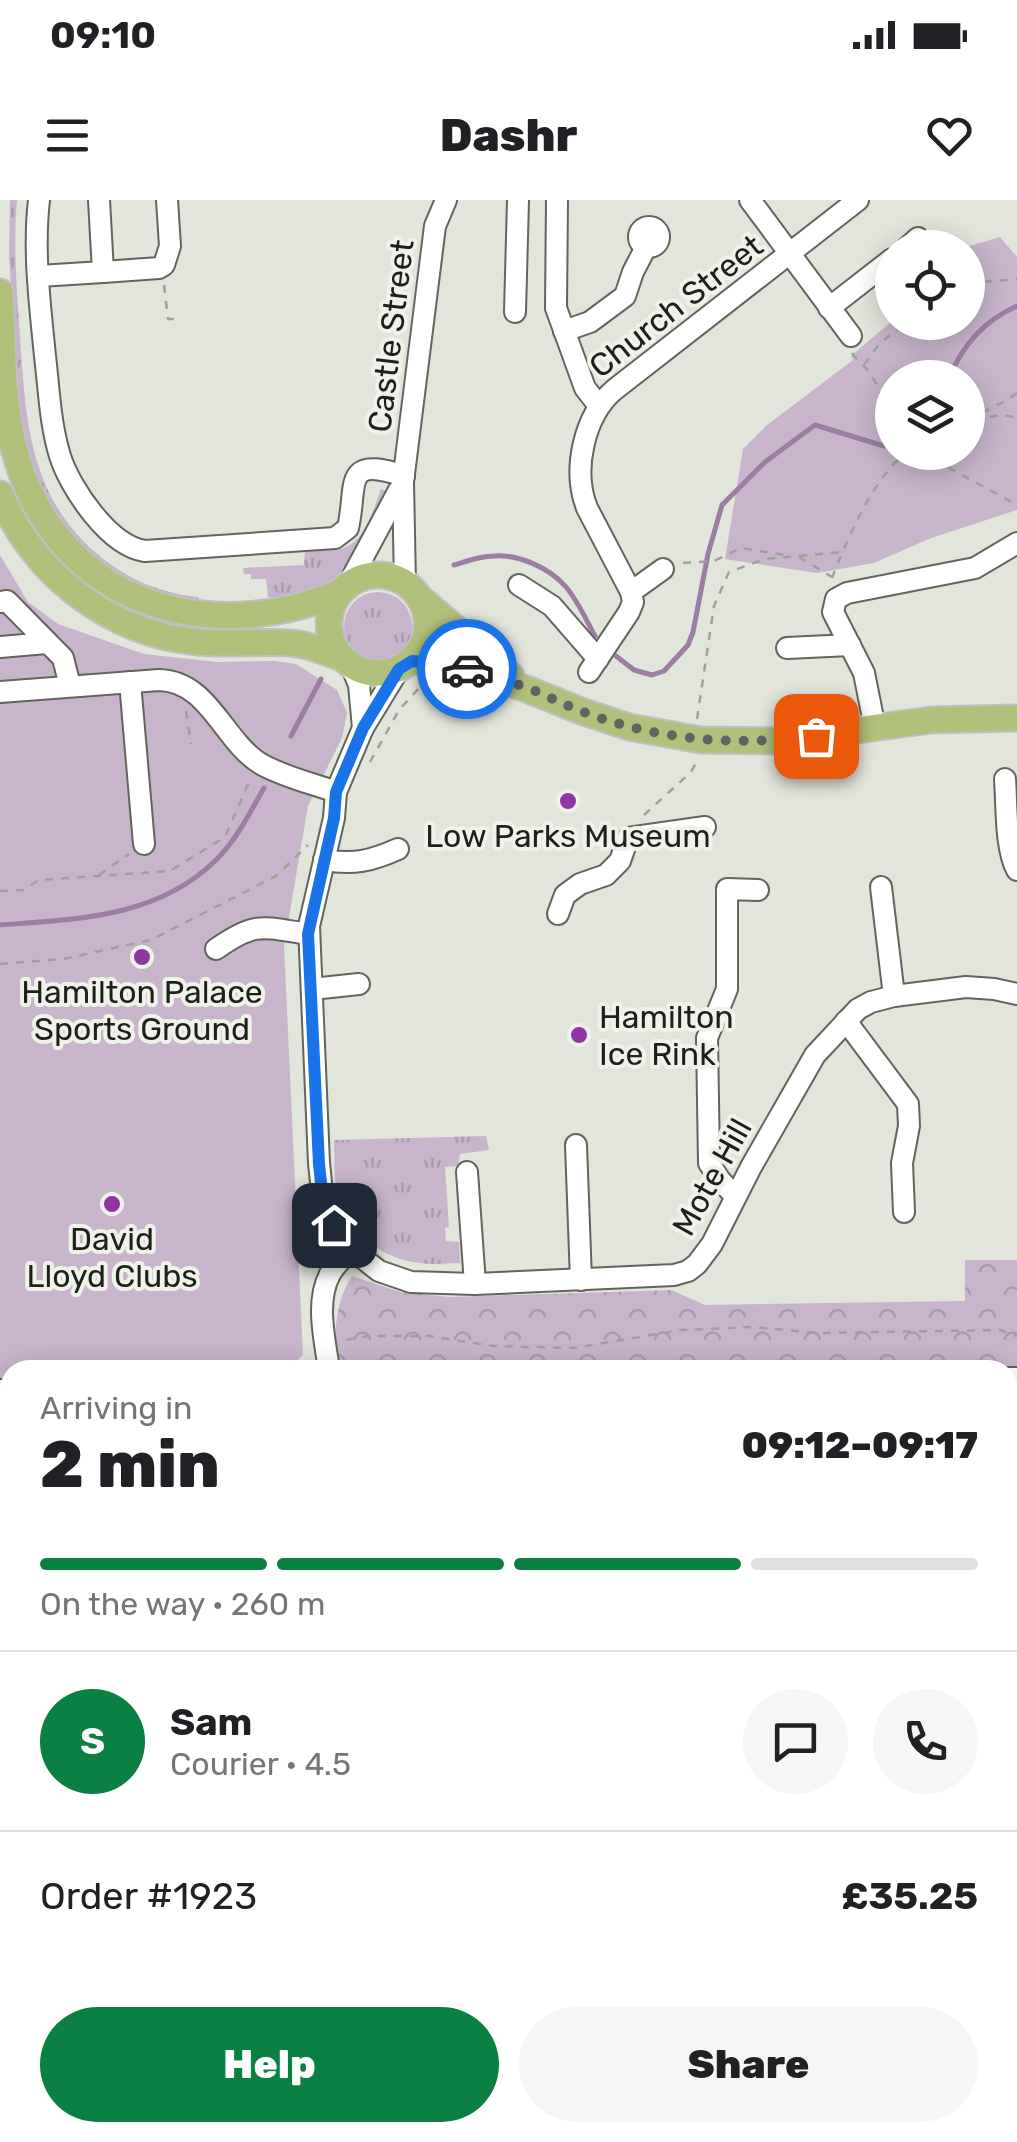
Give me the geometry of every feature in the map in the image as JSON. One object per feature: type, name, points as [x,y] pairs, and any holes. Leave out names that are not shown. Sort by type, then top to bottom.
[{"type":"main road","points":[[0,292],[8,412],[15,454],[36,507],[54,534],[77,560],[106,582],[139,599],[180,612],[240,616],[308,606],[370,575],[394,577],[524,688]]},
{"type":"main road","points":[[0,494],[14,525],[44,564],[75,594],[110,616],[186,640],[294,643],[374,674],[454,665],[648,732],[699,730],[776,741],[951,719],[1017,718]]},
{"type":"main road","points":[[344,589],[333,603],[328,626],[330,638],[346,662]]},
{"type":"main road","points":[[412,671],[427,631],[425,608],[413,590]]},
{"type":"street","points":[[40,200],[39,276],[49,394],[59,454],[71,481],[112,533],[132,548],[145,551],[335,538],[348,528],[353,482],[360,473],[380,468],[403,479]]},
{"type":"street","points":[[99,200],[104,272]]},
{"type":"street","points":[[39,276],[159,268],[170,246],[167,200]]},
{"type":"street","name":"Castle Street","points":[[413,590],[403,479],[435,226],[446,200]]},
{"type":"street","points":[[515,312],[518,200]]},
{"type":"street","points":[[519,585],[552,606],[594,666],[633,602],[584,501],[586,435],[598,406],[585,388],[555,304],[557,200]]},
{"type":"street","points":[[750,200],[790,254]]},
{"type":"street","name":"Church Street","points":[[598,406],[858,200]]},
{"type":"street","points":[[564,331],[590,322],[625,296],[646,247]]},
{"type":"street","name":"Church Street","points":[[790,254],[851,336]]},
{"type":"street","points":[[830,308],[875,272]]},
{"type":"street","name":"Castle Street","points":[[344,589],[403,479]]},
{"type":"street","points":[[876,728],[867,685],[834,612],[837,586],[975,568],[1017,543]]},
{"type":"street","points":[[631,592],[663,570]]},
{"type":"street","points":[[0,602],[7,601],[62,658],[70,686]]},
{"type":"street","points":[[0,646],[47,643]]},
{"type":"street","points":[[788,648],[850,644]]},
{"type":"street","points":[[346,662],[359,685],[363,728]]},
{"type":"street","name":"Mote Hill","points":[[412,671],[363,728],[336,792],[334,818],[308,934],[323,1202],[351,1249],[380,1270],[411,1282],[475,1284],[674,1275],[688,1271],[712,1244],[815,1055],[858,1009],[894,996],[966,987],[1017,994]]},
{"type":"street","points":[[0,692],[167,680],[182,684],[197,695],[258,762],[336,792]]},
{"type":"street","points":[[130,682],[144,844]]},
{"type":"street","points":[[1005,779],[1013,864],[1017,870]]},
{"type":"street","points":[[558,914],[565,895],[580,884],[606,875],[620,861],[628,838],[705,827]]},
{"type":"street","points":[[324,860],[370,862],[398,849]]},
{"type":"street","points":[[881,887],[894,996]]},
{"type":"street","points":[[736,1196],[709,1162],[707,1038],[728,989],[727,889],[758,890]]},
{"type":"street","points":[[216,949],[241,932],[259,927],[308,934]]},
{"type":"street","points":[[312,989],[358,984]]},
{"type":"street","points":[[846,1021],[908,1104],[902,1163],[904,1212]]},
{"type":"street","points":[[576,1145],[581,1280]]},
{"type":"street","points":[[468,1172],[475,1284]]},
{"type":"street","points":[[328,1360],[322,1317],[324,1293],[330,1274],[351,1249]]},
{"type":"path","points":[[985,281],[1017,278]]},
{"type":"path","points":[[851,336],[844,342],[867,367],[875,383]]},
{"type":"path","points":[[863,366],[884,340]]},
{"type":"path","points":[[985,411],[1017,393]]},
{"type":"path","points":[[985,418],[1017,418]]},
{"type":"path","points":[[702,562],[714,562],[741,548],[800,557],[837,586],[843,552],[866,503],[889,470]]},
{"type":"path","points":[[953,470],[1017,505]]},
{"type":"path","points":[[636,837],[634,828],[641,818],[694,768],[698,759],[714,606],[729,572],[765,559],[843,552]]},
{"type":"path","points":[[368,767],[400,710],[412,671]]},
{"type":"path","points":[[182,684],[191,744]]},
{"type":"path","points":[[0,964],[63,960],[152,940],[276,876],[310,842]]},
{"type":"path","points":[[97,876],[144,844]]},
{"type":"path","points":[[325,1342],[368,1336],[429,1336],[493,1346],[574,1348],[681,1330],[752,1327],[818,1333],[1000,1330],[1017,1336]]},
{"type":"green space","points":[[10,200],[17,200],[16,268],[25,400],[36,458],[46,485],[59,511],[102,558],[136,579],[173,593],[199,597],[199,602],[163,596],[119,577],[79,545],[55,516],[26,451],[18,410],[9,253]]},
{"type":"green space","points":[[1000,237],[1017,257],[1017,510],[931,538],[874,563],[817,573],[725,559],[743,449],[767,425],[853,360],[851,356],[875,336],[875,340],[985,340],[985,241]]},
{"type":"green space","points":[[381,489],[387,491],[361,546],[344,569],[320,588],[274,602],[274,597],[268,597],[266,579],[251,579],[251,574],[244,574],[243,568],[304,565],[305,549],[348,546],[362,534]]},
{"type":"green space","name":"Hamilton Palace Sports Ground","points":[[0,555],[28,602],[58,624],[144,654],[217,662],[296,664],[337,690],[347,713],[342,738],[308,806],[284,946],[303,1355],[298,1360],[0,1360]]},
{"type":"green space","points":[[378,592],[391,594],[402,602],[410,613],[410,639],[402,650],[391,658],[378,660],[365,658],[354,650],[346,639],[344,626],[346,613],[354,602],[365,594]]},
{"type":"green space","points":[[486,1136],[489,1150],[460,1154],[458,1166],[445,1167],[449,1227],[445,1228],[446,1241],[459,1242],[460,1263],[425,1264],[393,1256],[369,1242],[350,1222],[335,1183],[334,1140]]},
{"type":"green space","points":[[965,1260],[1017,1260],[1017,1360],[338,1360],[337,1355],[339,1308],[352,1276],[400,1292],[450,1297],[671,1290],[705,1305],[965,1301]]},
{"type":"waterway","points":[[958,360],[976,335],[1017,306]]},
{"type":"waterway","points":[[616,656],[634,670],[652,675],[664,671],[688,645],[722,505],[765,462],[815,425],[875,443]]},
{"type":"waterway","points":[[454,565],[503,556],[543,568],[570,592],[595,636]]},
{"type":"waterway","points":[[291,736],[321,679]]},
{"type":"waterway","points":[[0,925],[116,912],[169,893],[194,879],[217,859],[264,788]]},
{"type":"way so far","points":[[467,669],[648,732],[722,741],[816,736]]},
{"type":"place","name":"Low Parks Museum","points":[[568,801]]},
{"type":"place","name":"Hamilton Palace Sports Ground","points":[[142,957]]},
{"type":"place","name":"Hamilton Ice Rink","points":[[579,1035]]},
{"type":"place","name":"David Lloyd Clubs","points":[[112,1204]]},
{"type":"route","points":[[334,1225],[323,1202],[319,1164],[308,934],[334,818],[336,792],[363,728],[399,669],[412,661],[467,669]]}]
